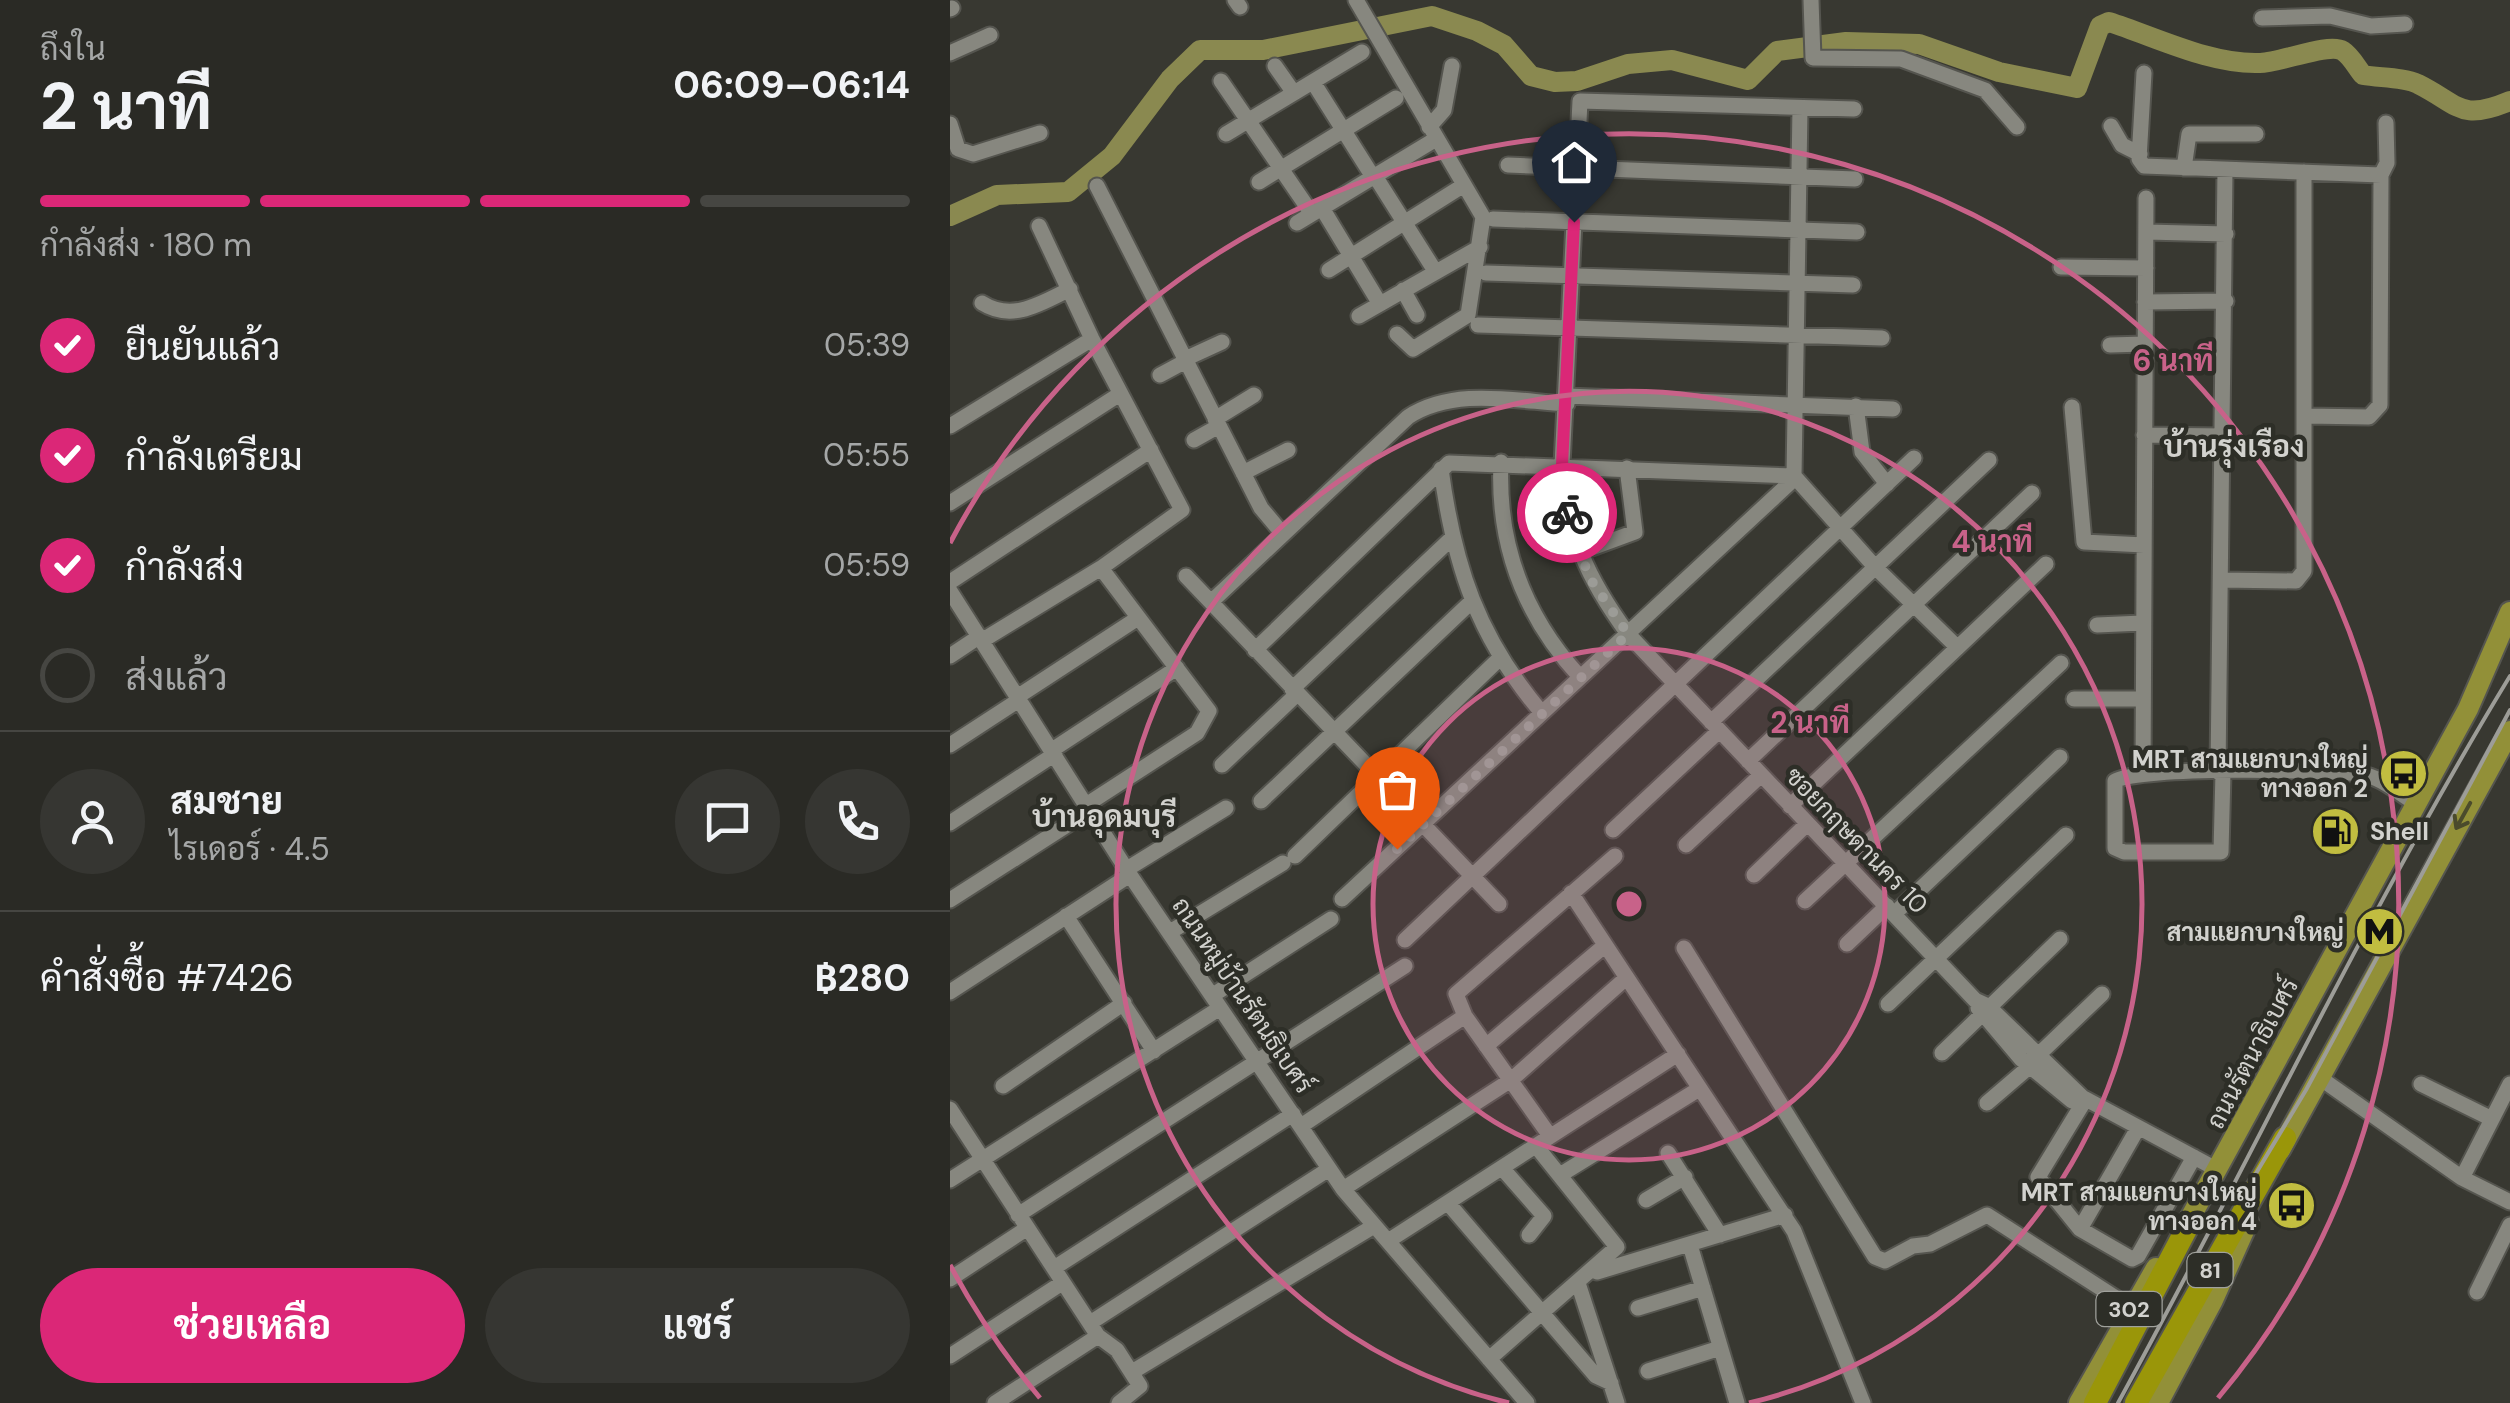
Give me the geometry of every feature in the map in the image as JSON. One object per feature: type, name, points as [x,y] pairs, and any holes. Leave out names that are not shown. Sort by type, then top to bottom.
[{"type":"highway","name":"81","points":[[2136,1403],[2285,1138]]},
{"type":"highway","name":"81","points":[[2095,1403],[2190,1222]]},
{"type":"main road","name":"ถนนรัตนาธิเบศร์","points":[[2079,1403],[2130,1307],[2190,1222],[2468,709],[2510,612]]},
{"type":"main road","points":[[2468,709],[2510,639]]},
{"type":"main road","points":[[2173,1403],[2213,1300],[2285,1138],[2510,731]]},
{"type":"main road","points":[[2158,1403],[2213,1300]]},
{"type":"street","points":[[1811,0],[1812,56],[1907,61],[1985,90],[2017,128]]},
{"type":"street","points":[[1359,6],[1483,217],[1470,310],[1462,322],[1413,349],[1397,334]]},
{"type":"street","points":[[2262,18],[2330,8],[2371,26],[2405,24]]},
{"type":"street","points":[[950,53],[990,35]]},
{"type":"street","points":[[1226,134],[1362,52]]},
{"type":"street","points":[[1275,66],[1294,92]]},
{"type":"street","points":[[1297,223],[1374,176],[1433,133],[1444,110],[1452,66]]},
{"type":"street","points":[[2144,74],[2140,154],[2144,166],[2382,174]]},
{"type":"street","points":[[1221,81],[1281,167],[1352,256],[1380,304]]},
{"type":"street","points":[[1313,82],[1435,271]]},
{"type":"street","points":[[1259,182],[1396,98]]},
{"type":"street","name":"ซอยกฤษดานคร 10","points":[[1800,108],[1580,102],[1562,465],[1578,553],[1600,595],[1628,634],[2072,1101],[2083,1099],[2218,1170]]},
{"type":"street","points":[[1854,108],[1800,108],[1792,404],[1794,477],[1876,568],[1956,647]]},
{"type":"street","points":[[2306,416],[2369,417],[2380,405],[2386,123]]},
{"type":"street","points":[[950,124],[958,149],[974,154],[1040,134]]},
{"type":"street","points":[[2112,126],[2122,145],[2140,154]]},
{"type":"street","points":[[2184,168],[2189,134],[2256,134]]},
{"type":"street","points":[[1508,165],[1855,179]]},
{"type":"street","points":[[2224,170],[2220,772],[2223,848],[2215,855],[2124,852],[2114,848],[2116,781],[2143,773],[2220,772],[2362,774],[2416,803]]},
{"type":"street","points":[[2221,580],[2302,578],[2306,416],[2304,172]]},
{"type":"street","points":[[1330,270],[1464,185]]},
{"type":"street","points":[[1097,186],[1261,508],[1282,533]]},
{"type":"street","points":[[2143,773],[2146,198]]},
{"type":"street","points":[[1493,220],[1857,232]]},
{"type":"street","points":[[950,656],[1100,568],[1182,510],[1092,339],[1039,226]]},
{"type":"street","points":[[2147,232],[2226,234]]},
{"type":"street","points":[[1359,316],[1480,247]]},
{"type":"street","points":[[2061,267],[2146,268]]},
{"type":"street","points":[[1486,272],[1852,285]]},
{"type":"street","points":[[982,303],[1002,314],[1070,289]]},
{"type":"street","points":[[1403,290],[1418,314]]},
{"type":"street","points":[[2145,302],[2226,301]]},
{"type":"street","points":[[1478,326],[1882,338]]},
{"type":"street","points":[[950,426],[1092,339]]},
{"type":"street","points":[[1160,375],[1222,342]]},
{"type":"street","points":[[2110,345],[2144,344]]},
{"type":"street","points":[[950,503],[1120,394]]},
{"type":"street","points":[[1194,440],[1254,396]]},
{"type":"street","points":[[1211,602],[1282,533],[1427,405],[1464,399],[1893,409]]},
{"type":"street","points":[[1856,406],[1862,452],[1886,484]]},
{"type":"street","points":[[2072,407],[2084,542],[2144,545]]},
{"type":"street","points":[[2144,436],[2223,436]]},
{"type":"street","points":[[950,582],[1151,450]]},
{"type":"street","points":[[1243,474],[1288,450]]},
{"type":"street","points":[[1404,940],[1914,458]]},
{"type":"street","points":[[1612,830],[1990,460]]},
{"type":"street","points":[[1255,650],[1441,470],[1459,461],[1794,477]]},
{"type":"street","points":[[1501,462],[1505,528],[1520,588],[1543,632],[1580,677]]},
{"type":"street","points":[[1578,553],[1635,532],[1627,468]]},
{"type":"street","points":[[1441,470],[1470,603],[1500,658],[1542,714]]},
{"type":"street","points":[[1342,899],[1794,477]]},
{"type":"street","points":[[1748,761],[2032,493]]},
{"type":"street","points":[[1222,765],[1453,537]]},
{"type":"street","points":[[1790,806],[2046,564]]},
{"type":"street","points":[[950,900],[1204,725],[1208,706],[1100,568]]},
{"type":"street","points":[[1186,576],[1499,904]]},
{"type":"street","name":"ถนนหมู่บ้านรัตนธิเบศร์","points":[[950,591],[1129,872],[1342,1189],[1527,1403]]},
{"type":"street","points":[[1261,801],[1470,603]]},
{"type":"street","points":[[950,746],[1138,618]]},
{"type":"street","points":[[2096,625],[2142,623]]},
{"type":"street","points":[[1170,932],[1289,860],[1500,658]]},
{"type":"street","points":[[1805,901],[2060,664]]},
{"type":"street","points":[[950,823],[1177,668]]},
{"type":"street","points":[[2074,700],[2142,700]]},
{"type":"street","points":[[1847,944],[1891,910],[2060,757]]},
{"type":"street","points":[[1686,845],[1760,776]]},
{"type":"street","points":[[950,992],[1226,808]]},
{"type":"street","points":[[1754,876],[1807,824]]},
{"type":"street","points":[[1888,1004],[2066,835]]},
{"type":"street","points":[[1489,1358],[1583,1279],[1617,1244],[1560,1175],[1511,1080],[1456,1000],[1460,988],[1614,856]]},
{"type":"street","points":[[1571,894],[1785,1215],[1863,1403]]},
{"type":"street","points":[[1066,916],[1154,1050]]},
{"type":"street","points":[[950,1180],[1154,1050],[1330,919]]},
{"type":"street","points":[[1942,1053],[1981,1007],[2060,939]]},
{"type":"street","points":[[1486,1046],[1603,947]]},
{"type":"street","points":[[1684,948],[1875,1258],[1885,1261],[1913,1246],[1930,1244],[1987,1214],[2130,1307]]},
{"type":"street","points":[[950,1279],[1022,1222],[1404,966]]},
{"type":"street","points":[[1342,1189],[1511,1080],[1625,979]]},
{"type":"street","points":[[1987,1103],[2102,994]]},
{"type":"street","points":[[1003,1086],[1124,1003]]},
{"type":"street","points":[[950,1356],[1058,1276],[1465,1016]]},
{"type":"street","points":[[1388,1240],[1678,1054]]},
{"type":"street","points":[[2320,1078],[2462,1178],[2510,1202]]},
{"type":"street","points":[[2421,1084],[2492,1119]]},
{"type":"street","points":[[2462,1178],[2510,1084]]},
{"type":"street","points":[[1560,1175],[1700,1089]]},
{"type":"street","points":[[2083,1099],[2038,1177],[2080,1228],[2136,1258],[2194,1157]]},
{"type":"street","points":[[950,1109],[1094,1330],[1117,1350],[1132,1372],[1140,1388],[1119,1403]]},
{"type":"street","points":[[2080,1228],[2138,1128]]},
{"type":"street","points":[[1668,1154],[1720,1234]]},
{"type":"street","points":[[996,1403],[1094,1330],[1329,1168]]},
{"type":"street","points":[[1502,1168],[1544,1216],[1528,1235]]},
{"type":"street","points":[[1646,1200],[1685,1178]]},
{"type":"street","points":[[1448,1203],[1596,1376],[1612,1383]]},
{"type":"street","points":[[1583,1279],[1785,1215]]},
{"type":"street","points":[[2477,1292],[2510,1225]]},
{"type":"street","points":[[1132,1372],[1374,1226]]},
{"type":"street","points":[[1690,1245],[1736,1403]]},
{"type":"street","points":[[1583,1279],[1616,1403]]},
{"type":"street","points":[[1638,1308],[1704,1288]]},
{"type":"street","points":[[1648,1371],[1720,1348]]},
{"type":"waterway","points":[[950,216],[997,195],[1068,192],[1112,156],[1170,79],[1200,50],[1263,50],[1432,16],[1504,45],[1531,76],[1555,82],[1577,81],[1628,64],[1672,60],[1748,80],[1777,51],[1846,42],[1919,44],[1999,72],[2077,88],[2100,26],[2109,22],[2222,60],[2260,63],[2336,49],[2346,53],[2363,75],[2418,84],[2461,108],[2480,110],[2510,101]]},
{"type":"railway","points":[[2118,1403],[2407,855],[2510,676]]},
{"type":"railway","points":[[2240,1200],[2306,1090],[2510,710]]},
{"type":"way so far","points":[[1397,849],[1628,634],[1589,577],[1567,513]]},
{"type":"place","name":"MRT สามแยกบางใหญ่ ทางออก 2","points":[[2403,773]]},
{"type":"place","name":"Shell","points":[[2335,831]]},
{"type":"place","name":"สามแยกบางใหญ่","points":[[2379,932]]},
{"type":"place","name":"MRT สามแยกบางใหญ่ ทางออก 4","points":[[2292,1206]]},
{"type":"district","name":"บ้านรุ่งเรือง","points":[[2234,447]]},
{"type":"district","name":"บ้านอุดมบุรี","points":[[1104,817]]},
{"type":"route","points":[[1567,513],[1562,465],[1574,222]]}]
